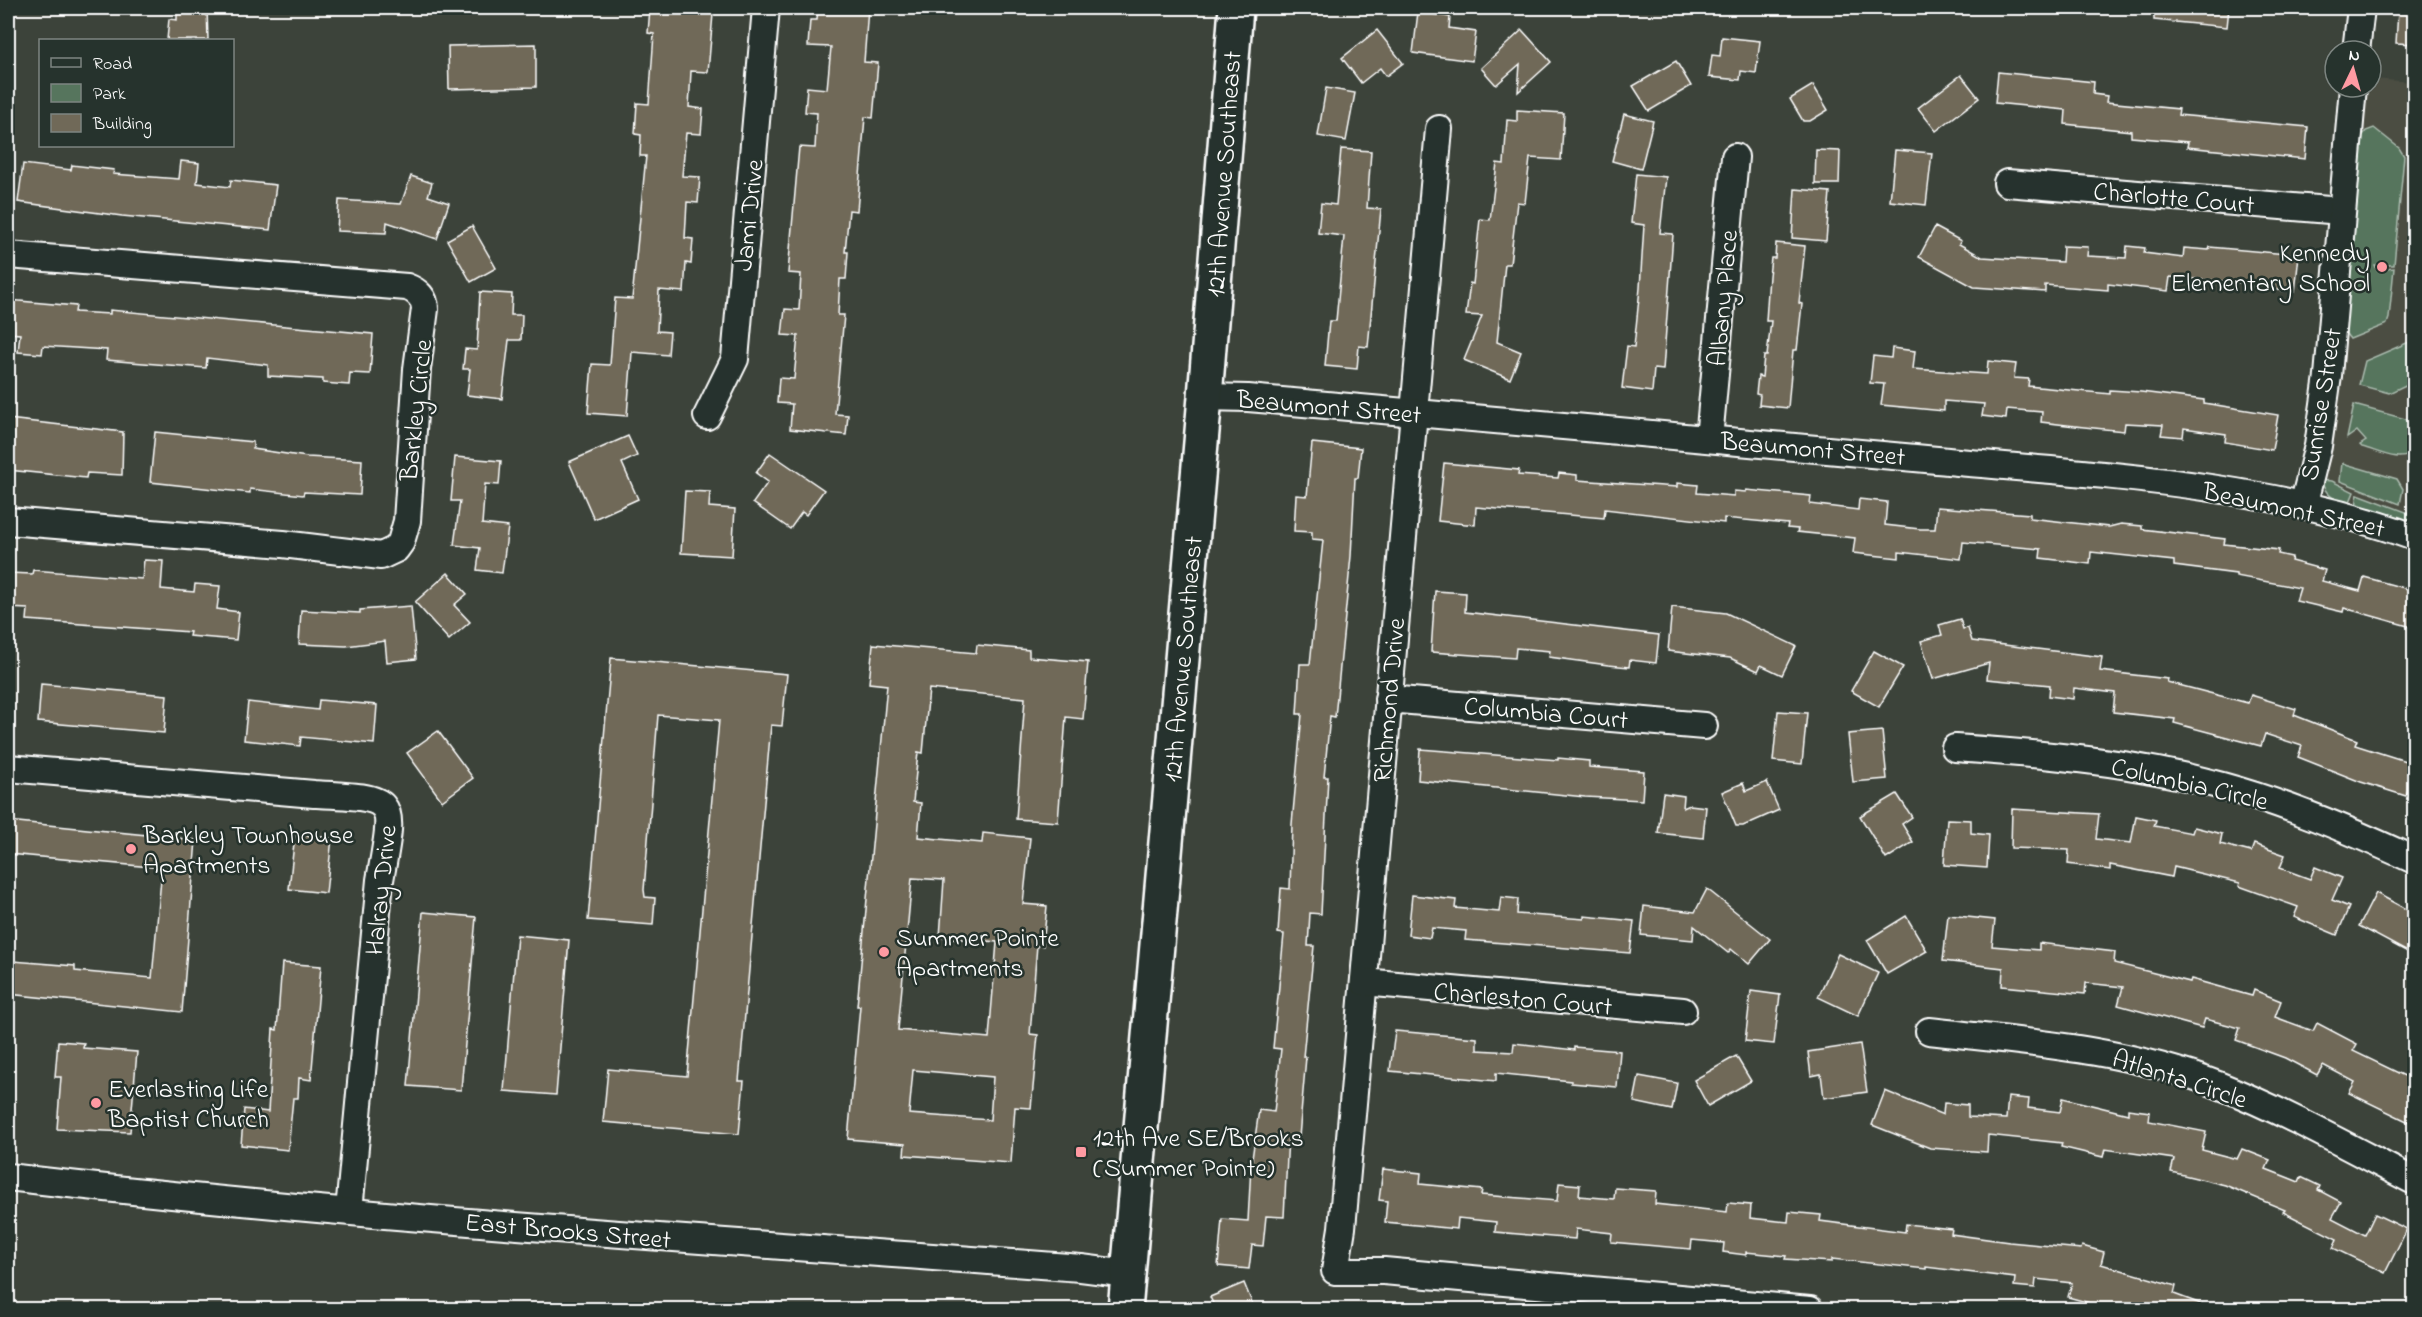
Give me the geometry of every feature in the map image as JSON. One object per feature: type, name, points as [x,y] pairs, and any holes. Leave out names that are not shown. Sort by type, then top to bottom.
[{"type":"main road","name":"12th Avenue Southeast","points":[[1125,1310],[1205,397],[1236,8]]},
{"type":"street","name":"Jami Drive","points":[[707,416],[735,359],[765,45],[766,8]]},
{"type":"street","points":[[2357,39],[2361,8]]},
{"type":"street","name":"Sunrise Street","points":[[2303,506],[2318,446],[2328,376],[2352,99]]},
{"type":"street","name":"Richmond Drive","points":[[1439,129],[1343,1216],[1335,1271],[1384,1271],[1810,1310]]},
{"type":"street","name":"Albany Place","points":[[1709,439],[1735,157]]},
{"type":"street","name":"Charlotte Court","points":[[2007,183],[2341,211]]},
{"type":"street","name":"Barkley Circle","points":[[8,255],[407,288],[419,294],[425,302],[417,369],[407,521],[401,542],[389,554],[366,556],[283,544],[8,520]]},
{"type":"street","name":"Beaumont Street","points":[[1205,397],[1413,413],[2107,476],[2225,490],[2303,506],[2415,537]]},
{"type":"street","name":"Columbia Court","points":[[1388,699],[1704,726]]},
{"type":"street","name":"Columbia Circle","points":[[1955,748],[2005,751],[2129,766],[2223,786],[2360,835],[2415,860]]},
{"type":"street","name":"Halray Drive","points":[[8,768],[356,796],[382,804],[387,811],[388,834],[380,880],[349,1211]]},
{"type":"street","name":"Charleston Court","points":[[1364,982],[1683,1011]]},
{"type":"street","name":"Atlanta Circle","points":[[1929,1032],[2087,1051],[2170,1070],[2217,1085],[2282,1114],[2415,1181]]},
{"type":"street","name":"East Brooks Street","points":[[8,1177],[143,1193],[700,1242],[1081,1268],[1128,1274]]},
{"type":"shaded area","name":"Kennedy Elementary School","points":[[2383,80],[2414,82],[2414,526],[2349,504],[2328,494],[2323,487],[2322,472],[2364,99],[2383,99]]},
{"type":"green space","points":[[2374,128],[2399,148],[2404,156],[2394,265],[2375,265],[2377,270],[2394,268],[2389,318],[2387,324],[2350,339],[2343,330],[2361,138],[2366,131]]},
{"type":"green space","points":[[2414,340],[2414,381],[2389,393],[2359,385],[2365,361]]},
{"type":"green space","points":[[2354,405],[2413,421],[2414,452],[2403,457],[2396,457],[2362,447],[2360,445],[2366,441],[2357,431],[2347,438]]},
{"type":"green space","points":[[2342,463],[2397,479],[2403,489],[2400,504],[2340,481]]},
{"type":"green space","points":[[2321,480],[2332,481],[2354,492],[2349,504],[2331,496],[2325,490]]},
{"type":"green space","points":[[2358,494],[2414,515],[2414,526],[2356,506]]},
{"type":"building","points":[[177,8],[207,8],[208,39],[167,39],[169,19],[177,20]]},
{"type":"building","points":[[650,8],[699,8],[698,13],[713,14],[708,72],[691,71],[689,107],[703,109],[701,134],[686,133],[682,176],[700,177],[698,203],[687,202],[685,238],[693,239],[691,264],[686,263],[684,292],[659,290],[657,331],[670,332],[668,355],[632,352],[627,416],[588,413],[592,364],[610,365],[615,298],[632,299],[646,156],[640,156],[641,135],[635,134],[637,103],[649,104],[654,34],[648,33]]},
{"type":"building","points":[[818,8],[868,8],[864,62],[878,63],[873,118],[865,117],[857,211],[849,210],[845,252],[848,252],[846,279],[840,279],[838,315],[844,315],[835,414],[848,415],[846,435],[790,429],[792,404],[777,403],[779,378],[794,379],[798,336],[782,335],[785,309],[799,310],[801,274],[788,273],[799,147],[815,148],[817,113],[805,112],[807,87],[827,89],[831,47],[808,46],[810,20],[817,20]]},
{"type":"building","points":[[2154,8],[2229,8],[2227,27],[2154,20]]},
{"type":"building","points":[[2398,11],[2415,12],[2415,44],[2396,43]]},
{"type":"building","points":[[1418,12],[1450,17],[1449,28],[1476,32],[1472,61],[1413,53]]},
{"type":"building","points":[[1377,30],[1403,63],[1386,76],[1380,68],[1361,83],[1342,58]]},
{"type":"building","points":[[1522,30],[1551,62],[1518,92],[1520,64],[1496,85],[1481,68]]},
{"type":"building","points":[[1722,37],[1760,41],[1756,73],[1741,71],[1740,80],[1709,77],[1712,55],[1720,56]]},
{"type":"building","points":[[536,44],[536,87],[449,89],[448,46]]},
{"type":"building","points":[[1676,61],[1691,86],[1649,111],[1633,86]]},
{"type":"building","points":[[1998,72],[2094,82],[2093,94],[2107,96],[2106,102],[2179,109],[2178,115],[2308,127],[2305,159],[2187,147],[2188,142],[2131,137],[2131,131],[2065,124],[2066,110],[1995,103]]},
{"type":"building","points":[[1961,75],[1979,98],[1936,131],[1918,108]]},
{"type":"building","points":[[1813,85],[1828,110],[1810,121],[1803,121],[1790,99]]},
{"type":"building","points":[[1326,88],[1355,93],[1346,141],[1318,136]]},
{"type":"building","points":[[1517,110],[1564,113],[1561,160],[1530,158],[1525,203],[1517,202],[1510,264],[1505,264],[1497,342],[1521,352],[1510,379],[1464,360],[1482,316],[1466,315],[1470,283],[1473,284],[1480,219],[1490,220],[1497,163],[1504,164],[1507,120],[1517,121]]},
{"type":"building","points":[[1624,114],[1653,121],[1641,169],[1612,161]]},
{"type":"building","points":[[1341,149],[1371,151],[1367,208],[1381,209],[1368,347],[1359,346],[1357,369],[1325,366],[1329,321],[1336,321],[1344,236],[1318,233],[1321,203],[1336,205]]},
{"type":"building","points":[[1816,150],[1840,151],[1839,184],[1815,184]]},
{"type":"building","points":[[1895,150],[1932,153],[1926,205],[1890,201]]},
{"type":"building","points":[[181,161],[199,163],[197,183],[230,187],[231,180],[276,185],[270,230],[122,216],[18,202],[23,164],[71,170],[72,165],[114,170],[113,174],[179,179]]},
{"type":"building","points":[[1636,174],[1666,177],[1660,233],[1673,234],[1663,370],[1654,369],[1652,392],[1622,388],[1627,346],[1634,347],[1640,288],[1644,225],[1631,223]]},
{"type":"building","points":[[411,176],[432,183],[428,196],[449,203],[437,239],[387,222],[386,233],[337,231],[339,200],[401,204]]},
{"type":"building","points":[[1795,189],[1830,192],[1826,241],[1792,238]]},
{"type":"building","points":[[472,226],[496,268],[471,282],[447,240]]},
{"type":"building","points":[[1935,227],[1961,241],[1959,244],[1982,257],[2062,262],[2063,246],[2088,247],[2087,256],[2126,258],[2127,246],[2145,248],[2144,253],[2183,258],[2184,248],[2209,250],[2210,247],[2299,255],[2295,292],[2245,286],[2245,283],[2170,277],[2168,291],[2108,284],[2108,290],[2045,285],[2045,292],[1974,287],[1919,257]]},
{"type":"building","points":[[1776,243],[1805,246],[1799,303],[1802,304],[1797,350],[1793,350],[1788,408],[1759,405],[1760,395],[1756,394],[1758,376],[1762,377],[1764,356],[1767,356],[1771,321],[1766,321],[1769,276],[1771,258],[1775,258]]},
{"type":"building","points":[[480,292],[512,294],[511,315],[522,315],[521,340],[509,340],[502,399],[467,395],[470,369],[463,369],[465,349],[477,350]]},
{"type":"building","points":[[8,300],[76,306],[75,312],[110,314],[110,310],[373,334],[370,374],[350,373],[349,385],[323,383],[323,379],[268,376],[268,365],[207,358],[206,368],[106,360],[107,350],[43,346],[42,354],[18,352],[20,334],[8,333]]},
{"type":"building","points":[[1892,348],[1915,351],[1913,369],[1987,374],[1988,361],[2016,364],[2014,378],[2029,379],[2028,386],[2110,394],[2110,390],[2141,392],[2204,400],[2204,403],[2278,415],[2272,450],[2225,442],[2226,434],[2184,428],[2183,437],[2161,435],[2163,425],[2125,423],[2124,431],[2084,427],[2041,422],[2042,412],[2007,409],[2006,419],[1982,416],[1984,404],[1944,401],[1944,411],[1881,405],[1884,384],[1870,383],[1873,356],[1891,358]]},
{"type":"building","points":[[8,419],[123,432],[122,475],[87,473],[86,478],[8,470]]},
{"type":"building","points":[[155,432],[253,442],[253,449],[307,457],[362,460],[360,495],[304,492],[303,495],[250,489],[250,493],[150,482]]},
{"type":"building","points":[[628,436],[637,456],[622,463],[638,499],[594,519],[569,462]]},
{"type":"building","points":[[1312,443],[1361,448],[1358,478],[1355,478],[1351,556],[1335,717],[1330,716],[1324,777],[1328,777],[1321,914],[1310,913],[1308,946],[1314,946],[1303,1057],[1306,1057],[1299,1137],[1288,1136],[1284,1217],[1266,1216],[1263,1246],[1252,1245],[1249,1269],[1218,1266],[1222,1219],[1248,1221],[1251,1166],[1259,1110],[1274,1112],[1281,1049],[1273,1048],[1284,934],[1278,933],[1281,888],[1290,889],[1292,824],[1302,714],[1297,714],[1300,664],[1310,664],[1323,540],[1312,539],[1312,532],[1294,531],[1296,495],[1307,496]]},
{"type":"building","points":[[770,453],[824,490],[806,515],[802,512],[790,529],[753,503],[768,482],[756,473]]},
{"type":"building","points":[[455,457],[501,461],[499,485],[485,484],[482,524],[508,527],[502,573],[477,570],[480,548],[454,545],[460,501],[451,501]]},
{"type":"building","points":[[1444,463],[1519,470],[1518,475],[1558,478],[1559,473],[1577,475],[1577,480],[1677,487],[1677,483],[1698,485],[1697,493],[1734,496],[1734,491],[1746,492],[1746,490],[1811,496],[1810,504],[1858,510],[1859,499],[1887,502],[1885,525],[1920,529],[1935,529],[1937,507],[2030,514],[2030,518],[2109,527],[2121,524],[2142,526],[2142,529],[2225,539],[2224,544],[2279,550],[2278,554],[2292,557],[2291,561],[2325,570],[2322,581],[2360,591],[2364,577],[2415,591],[2415,628],[2344,608],[2343,612],[2296,601],[2300,588],[2236,576],[2236,574],[2174,566],[2174,561],[2091,552],[2090,564],[2040,558],[2041,549],[1963,542],[1961,559],[1899,552],[1899,558],[1853,553],[1855,538],[1797,532],[1798,529],[1787,528],[1788,524],[1724,518],[1724,523],[1605,509],[1604,518],[1476,507],[1475,525],[1438,521]]},
{"type":"building","points":[[685,491],[710,492],[709,507],[735,509],[732,556],[681,553]]},
{"type":"building","points":[[144,560],[163,561],[161,589],[194,592],[195,584],[220,586],[217,609],[239,612],[236,640],[189,636],[190,632],[27,620],[28,609],[8,608],[8,573],[32,574],[33,570],[142,579]]},
{"type":"building","points":[[448,573],[467,594],[454,605],[470,622],[449,640],[415,602]]},
{"type":"building","points":[[1435,591],[1466,593],[1465,612],[1659,635],[1656,663],[1630,660],[1629,667],[1608,665],[1549,657],[1550,651],[1516,648],[1515,658],[1431,652]]},
{"type":"building","points":[[411,606],[416,659],[387,662],[385,641],[346,646],[299,644],[301,610],[360,613],[360,610]]},
{"type":"building","points":[[1672,607],[1726,613],[1796,646],[1782,675],[1761,665],[1758,671],[1730,658],[1668,651]]},
{"type":"building","points":[[1960,619],[1963,629],[1968,628],[1972,641],[2102,657],[2100,671],[2168,679],[2167,682],[2248,703],[2251,695],[2296,709],[2294,715],[2357,740],[2355,745],[2415,764],[2406,796],[2361,782],[2298,757],[2302,746],[2265,734],[2261,746],[2174,723],[2175,719],[2113,712],[2115,693],[2074,688],[2073,699],[2049,696],[2050,685],[1987,679],[1989,663],[1933,679],[1921,641],[1942,635],[1939,625]]},
{"type":"building","points":[[873,644],[976,653],[977,645],[1029,650],[1029,657],[1088,662],[1083,719],[1066,717],[1058,822],[1016,819],[1025,698],[929,689],[923,753],[918,752],[913,802],[921,803],[918,837],[982,843],[983,833],[1030,838],[1023,904],[1047,906],[1043,946],[1037,945],[1030,1034],[1038,1035],[1031,1108],[1015,1107],[1011,1163],[904,1155],[905,1144],[848,1139],[860,1006],[857,1006],[887,685],[869,683]],"holes":[[[912,878],[944,880],[940,937],[997,942],[989,1038],[898,1030]],[[913,1070],[993,1077],[990,1120],[909,1114]]]},
{"type":"building","points":[[1874,651],[1903,667],[1879,707],[1851,691]]},
{"type":"building","points":[[611,658],[787,674],[782,726],[771,725],[739,1081],[744,1081],[739,1134],[603,1122],[608,1069],[687,1076],[719,720],[658,715],[644,890],[645,897],[655,898],[653,925],[588,920]]},
{"type":"building","points":[[41,684],[167,695],[164,733],[38,722]]},
{"type":"building","points":[[319,700],[377,705],[374,744],[301,737],[300,746],[244,740],[248,702],[318,710]]},
{"type":"building","points":[[1778,711],[1807,713],[1802,764],[1773,761]]},
{"type":"building","points":[[438,731],[473,778],[442,801],[407,753]]},
{"type":"building","points":[[1882,731],[1887,779],[1853,782],[1848,734]]},
{"type":"building","points":[[1420,749],[1589,761],[1589,767],[1644,771],[1642,800],[1585,797],[1418,780]]},
{"type":"building","points":[[1767,782],[1779,810],[1743,826],[1736,826],[1722,792],[1743,783],[1746,791]]},
{"type":"building","points":[[1663,793],[1684,796],[1683,808],[1690,805],[1706,807],[1703,838],[1658,833]]},
{"type":"building","points":[[1897,794],[1912,817],[1902,824],[1913,842],[1886,859],[1860,816]]},
{"type":"building","points":[[2012,809],[2099,814],[2096,839],[2131,843],[2136,816],[2156,820],[2154,826],[2192,833],[2194,827],[2222,834],[2220,844],[2251,852],[2254,844],[2285,855],[2280,868],[2310,879],[2315,867],[2342,878],[2332,900],[2349,907],[2337,935],[2294,917],[2298,907],[2239,886],[2240,883],[2174,867],[2172,877],[2110,865],[2110,870],[2068,864],[2069,850],[2011,848]]},
{"type":"building","points":[[1947,819],[1971,820],[1971,833],[1989,835],[1987,868],[1944,865]]},
{"type":"building","points":[[8,821],[196,840],[182,1012],[8,994],[8,965],[12,965],[13,961],[75,966],[75,971],[152,978],[162,868],[8,854]]},
{"type":"building","points":[[295,834],[332,838],[326,893],[289,889]]},
{"type":"building","points":[[1707,889],[1770,939],[1749,964],[1731,949],[1728,953],[1694,926],[1693,940],[1641,935],[1644,906],[1695,912]]},
{"type":"building","points":[[2376,893],[2415,914],[2415,956],[2359,926]]},
{"type":"building","points":[[1412,895],[1456,900],[1455,908],[1499,912],[1501,897],[1518,899],[1517,914],[1584,919],[1584,916],[1634,921],[1630,953],[1465,940],[1466,931],[1432,928],[1430,938],[1408,935]]},
{"type":"building","points":[[423,912],[476,917],[461,1090],[408,1086]]},
{"type":"building","points":[[1948,915],[1995,920],[1992,946],[2039,950],[2039,943],[2115,952],[2114,963],[2190,982],[2191,979],[2252,996],[2254,990],[2281,1001],[2275,1017],[2313,1031],[2317,1023],[2357,1044],[2353,1051],[2415,1081],[2415,1125],[2349,1093],[2355,1082],[2323,1065],[2317,1075],[2285,1058],[2236,1040],[2240,1028],[2205,1019],[2202,1028],[2118,1005],[2123,987],[2086,983],[2085,994],[2002,986],[2003,968],[1943,961]]},
{"type":"building","points":[[1906,916],[1927,951],[1887,974],[1867,940]]},
{"type":"building","points":[[517,935],[569,940],[556,1095],[504,1091]]},
{"type":"building","points":[[1838,954],[1878,973],[1858,1016],[1818,997]]},
{"type":"building","points":[[282,963],[321,966],[311,1080],[299,1078],[298,1098],[293,1098],[288,1150],[241,1145],[244,1109],[268,1112],[273,1029],[277,1030]]},
{"type":"building","points":[[1751,991],[1780,995],[1774,1044],[1745,1041]]},
{"type":"building","points":[[1395,1031],[1477,1038],[1477,1050],[1513,1052],[1514,1043],[1574,1050],[1574,1047],[1620,1051],[1617,1087],[1496,1073],[1496,1081],[1390,1071]]},
{"type":"building","name":"Everlasting Life Baptist Church","points":[[58,1041],[84,1043],[83,1048],[137,1052],[130,1132],[57,1129],[61,1077],[55,1077]]},
{"type":"building","points":[[1860,1044],[1867,1092],[1824,1098],[1821,1074],[1811,1076],[1808,1052]]},
{"type":"building","points":[[1736,1056],[1751,1081],[1708,1106],[1694,1080]]},
{"type":"building","points":[[1639,1076],[1677,1083],[1672,1110],[1634,1102]]},
{"type":"building","points":[[1885,1091],[1943,1115],[1944,1103],[1968,1105],[1968,1117],[2006,1119],[2008,1097],[2029,1099],[2028,1108],[2060,1112],[2063,1098],[2128,1114],[2128,1109],[2150,1112],[2149,1121],[2206,1132],[2202,1150],[2237,1159],[2242,1149],[2270,1160],[2266,1169],[2299,1182],[2301,1177],[2320,1186],[2318,1190],[2341,1202],[2332,1218],[2365,1235],[2375,1214],[2407,1229],[2385,1273],[2333,1248],[2337,1239],[2283,1212],[2285,1210],[2225,1185],[2171,1172],[2174,1159],[2105,1149],[2103,1157],[2061,1147],[2062,1143],[1988,1135],[1987,1152],[1930,1148],[1872,1125]]},
{"type":"building","points":[[1383,1169],[1421,1173],[1420,1184],[1482,1190],[1481,1195],[1557,1201],[1559,1183],[1580,1185],[1579,1196],[1614,1199],[1615,1188],[1656,1191],[1655,1204],[1727,1212],[1728,1203],[1751,1205],[1750,1218],[1788,1222],[1789,1212],[1821,1215],[1820,1221],[1905,1232],[1906,1224],[1952,1229],[1951,1234],[2009,1242],[2081,1249],[2082,1246],[2104,1252],[2101,1264],[2176,1286],[2174,1294],[2212,1308],[2161,1310],[2145,1305],[2143,1310],[2115,1310],[2068,1297],[2072,1283],[2036,1279],[2035,1288],[2014,1286],[2015,1278],[1926,1267],[1926,1269],[1832,1259],[1832,1262],[1785,1259],[1786,1256],[1723,1252],[1724,1243],[1692,1240],[1691,1249],[1611,1242],[1612,1233],[1576,1229],[1575,1239],[1495,1232],[1496,1222],[1458,1218],[1457,1229],[1385,1222],[1387,1201],[1379,1200]]},
{"type":"building","points":[[1244,1283],[1255,1310],[1216,1310],[1210,1297]]},
{"type":"place","name":"Kennedy Elementary School","points":[[2382,267]]},
{"type":"place","name":"Barkley Townhouse Apartments","points":[[131,849]]},
{"type":"place","name":"Summer Pointe Apartments","points":[[884,952]]},
{"type":"place","name":"Everlasting Life Baptist Church","points":[[96,1103]]},
{"type":"place","name":"12th Ave SE/Brooks (Summer Pointe)","points":[[1081,1152]]}]
